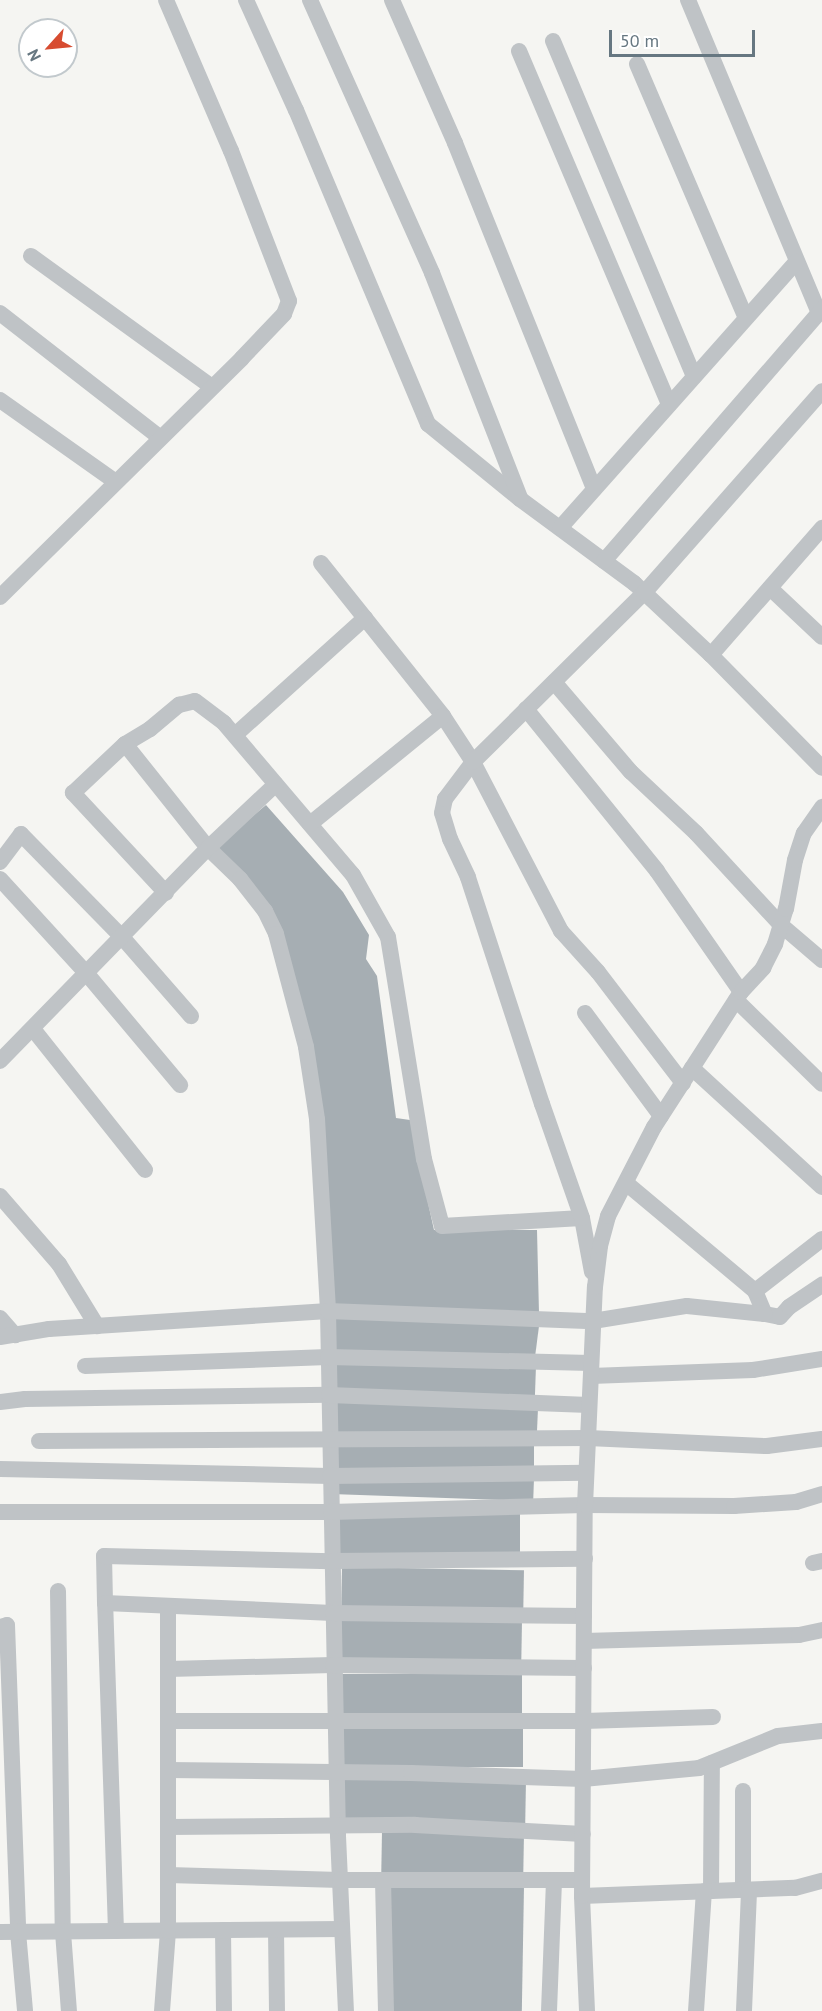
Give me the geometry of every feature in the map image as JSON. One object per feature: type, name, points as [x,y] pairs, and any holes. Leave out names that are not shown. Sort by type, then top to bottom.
[{"type":"street","points":[[0,597],[274,325],[284,314],[289,301],[231,151],[166,0]]},
{"type":"street","points":[[246,0],[296,110],[428,424],[520,499],[644,593],[711,655],[822,768]]},
{"type":"street","points":[[310,0],[432,273],[520,499]]},
{"type":"street","points":[[392,0],[455,144],[594,489]]},
{"type":"street","points":[[604,561],[820,311],[796,262],[687,0]]},
{"type":"street","points":[[553,41],[694,377]]},
{"type":"street","points":[[519,51],[669,405]]},
{"type":"street","points":[[637,64],[746,318]]},
{"type":"street","points":[[31,256],[212,387]]},
{"type":"street","points":[[560,528],[796,262]]},
{"type":"street","points":[[0,313],[159,437]]},
{"type":"street","points":[[595,1287],[582,1218],[542,1104],[484,923],[442,813],[444,799],[473,762],[644,593],[822,391]]},
{"type":"street","points":[[0,400],[116,482]]},
{"type":"street","points":[[711,655],[822,528]]},
{"type":"street","points":[[321,563],[443,716],[473,762],[561,931],[598,972],[683,1083]]},
{"type":"street","points":[[770,588],[822,637]]},
{"type":"street","points":[[235,735],[365,618]]},
{"type":"street","points":[[554,682],[632,772],[696,832],[781,925],[822,960]]},
{"type":"street","points":[[166,893],[72,793],[125,744],[150,729],[179,705],[195,701],[224,723],[354,874],[388,937],[424,1159],[442,1226],[582,1218]]},
{"type":"street","points":[[526,710],[657,871],[738,996],[822,1084]]},
{"type":"street","points":[[310,824],[443,716]]},
{"type":"street","points":[[125,744],[208,849],[240,879],[266,911],[276,934],[306,1047],[317,1119],[328,1311],[333,1665],[346,2011]]},
{"type":"street","points":[[0,1061],[208,849],[276,784]]},
{"type":"street","points":[[587,2011],[582,1888],[585,1505],[593,1321],[600,1246],[608,1216],[661,1116],[738,996],[763,968],[781,925],[804,833],[822,807]]},
{"type":"street","points":[[0,862],[21,834],[122,937],[191,1016]]},
{"type":"street","points":[[0,879],[87,974],[180,1085]]},
{"type":"street","points":[[585,1013],[661,1116]]},
{"type":"street","points":[[33,1029],[145,1170]]},
{"type":"street","points":[[692,1068],[822,1187]]},
{"type":"street","points":[[626,1183],[755,1291],[765,1314]]},
{"type":"street","points":[[0,1196],[59,1264],[96,1326]]},
{"type":"street","points":[[755,1291],[822,1239]]},
{"type":"street","points":[[0,1318],[8,1336],[49,1329],[328,1311],[593,1321],[687,1306],[780,1317],[789,1307],[822,1285]]},
{"type":"street","points":[[85,1366],[328,1357],[591,1370],[753,1370],[822,1359]]},
{"type":"street","points":[[0,1402],[25,1398],[329,1395],[589,1405]]},
{"type":"street","points":[[39,1441],[588,1438],[767,1446],[822,1439]]},
{"type":"street","points":[[0,1469],[330,1476],[586,1473]]},
{"type":"street","points":[[0,1512],[331,1512],[585,1505],[734,1506],[796,1502],[822,1494]]},
{"type":"street","points":[[116,1931],[104,1556],[332,1561],[585,1559]]},
{"type":"street","points":[[58,1592],[63,1932],[69,2011]]},
{"type":"street","points":[[105,1603],[333,1613],[584,1616]]},
{"type":"street","points":[[162,2011],[168,1931],[168,1606]]},
{"type":"street","points":[[0,1627],[7,1625],[18,1932],[25,2011]]},
{"type":"street","points":[[584,1641],[800,1635],[822,1630]]},
{"type":"street","points":[[168,1669],[333,1665],[584,1668]]},
{"type":"street","points":[[168,1720],[713,1718]]},
{"type":"street","points":[[168,1770],[336,1771],[583,1779],[699,1768],[778,1736],[822,1731]]},
{"type":"street","points":[[696,2011],[707,1891],[712,1763]]},
{"type":"street","points":[[743,1791],[746,1890],[744,2011]]},
{"type":"street","points":[[168,1827],[415,1825],[583,1834]]},
{"type":"street","points":[[168,1875],[340,1880],[554,1880],[582,1888],[707,1891],[795,1888],[822,1881]]},
{"type":"street","points":[[383,1880],[386,2011]]},
{"type":"street","points":[[549,2011],[554,1880]]},
{"type":"street","points":[[0,1932],[342,1929]]},
{"type":"street","points":[[223,1930],[224,2011]]},
{"type":"street","points":[[276,1930],[276,2011]]},
{"type":"building","points":[[266,805],[343,892],[369,935],[366,959],[377,976],[396,1118],[410,1120],[434,1230],[537,1230],[539,1313],[334,1304],[324,1162],[273,914],[217,846]]},
{"type":"building","points":[[334,1316],[539,1326],[535,1357],[332,1354]]},
{"type":"building","points":[[332,1362],[536,1369],[535,1396],[331,1389]]},
{"type":"building","points":[[336,1402],[538,1408],[537,1431],[335,1434]]},
{"type":"building","points":[[337,1444],[534,1444],[534,1469],[337,1469]]},
{"type":"building","points":[[339,1471],[534,1478],[533,1501],[338,1494]]},
{"type":"building","points":[[338,1512],[520,1512],[520,1553],[338,1553]]},
{"type":"building","points":[[342,1567],[524,1570],[523,1612],[341,1609]]},
{"type":"building","points":[[340,1619],[522,1622],[521,1663],[339,1660]]},
{"type":"building","points":[[339,1674],[522,1674],[522,1715],[339,1715]]},
{"type":"building","points":[[341,1726],[523,1726],[523,1767],[341,1767]]},
{"type":"building","points":[[342,1777],[526,1780],[525,1824],[341,1821]]},
{"type":"building","points":[[382,1831],[524,1833],[523,1875],[381,1873]]},
{"type":"building","points":[[390,1885],[524,1887],[522,2011],[388,2011]]}]
